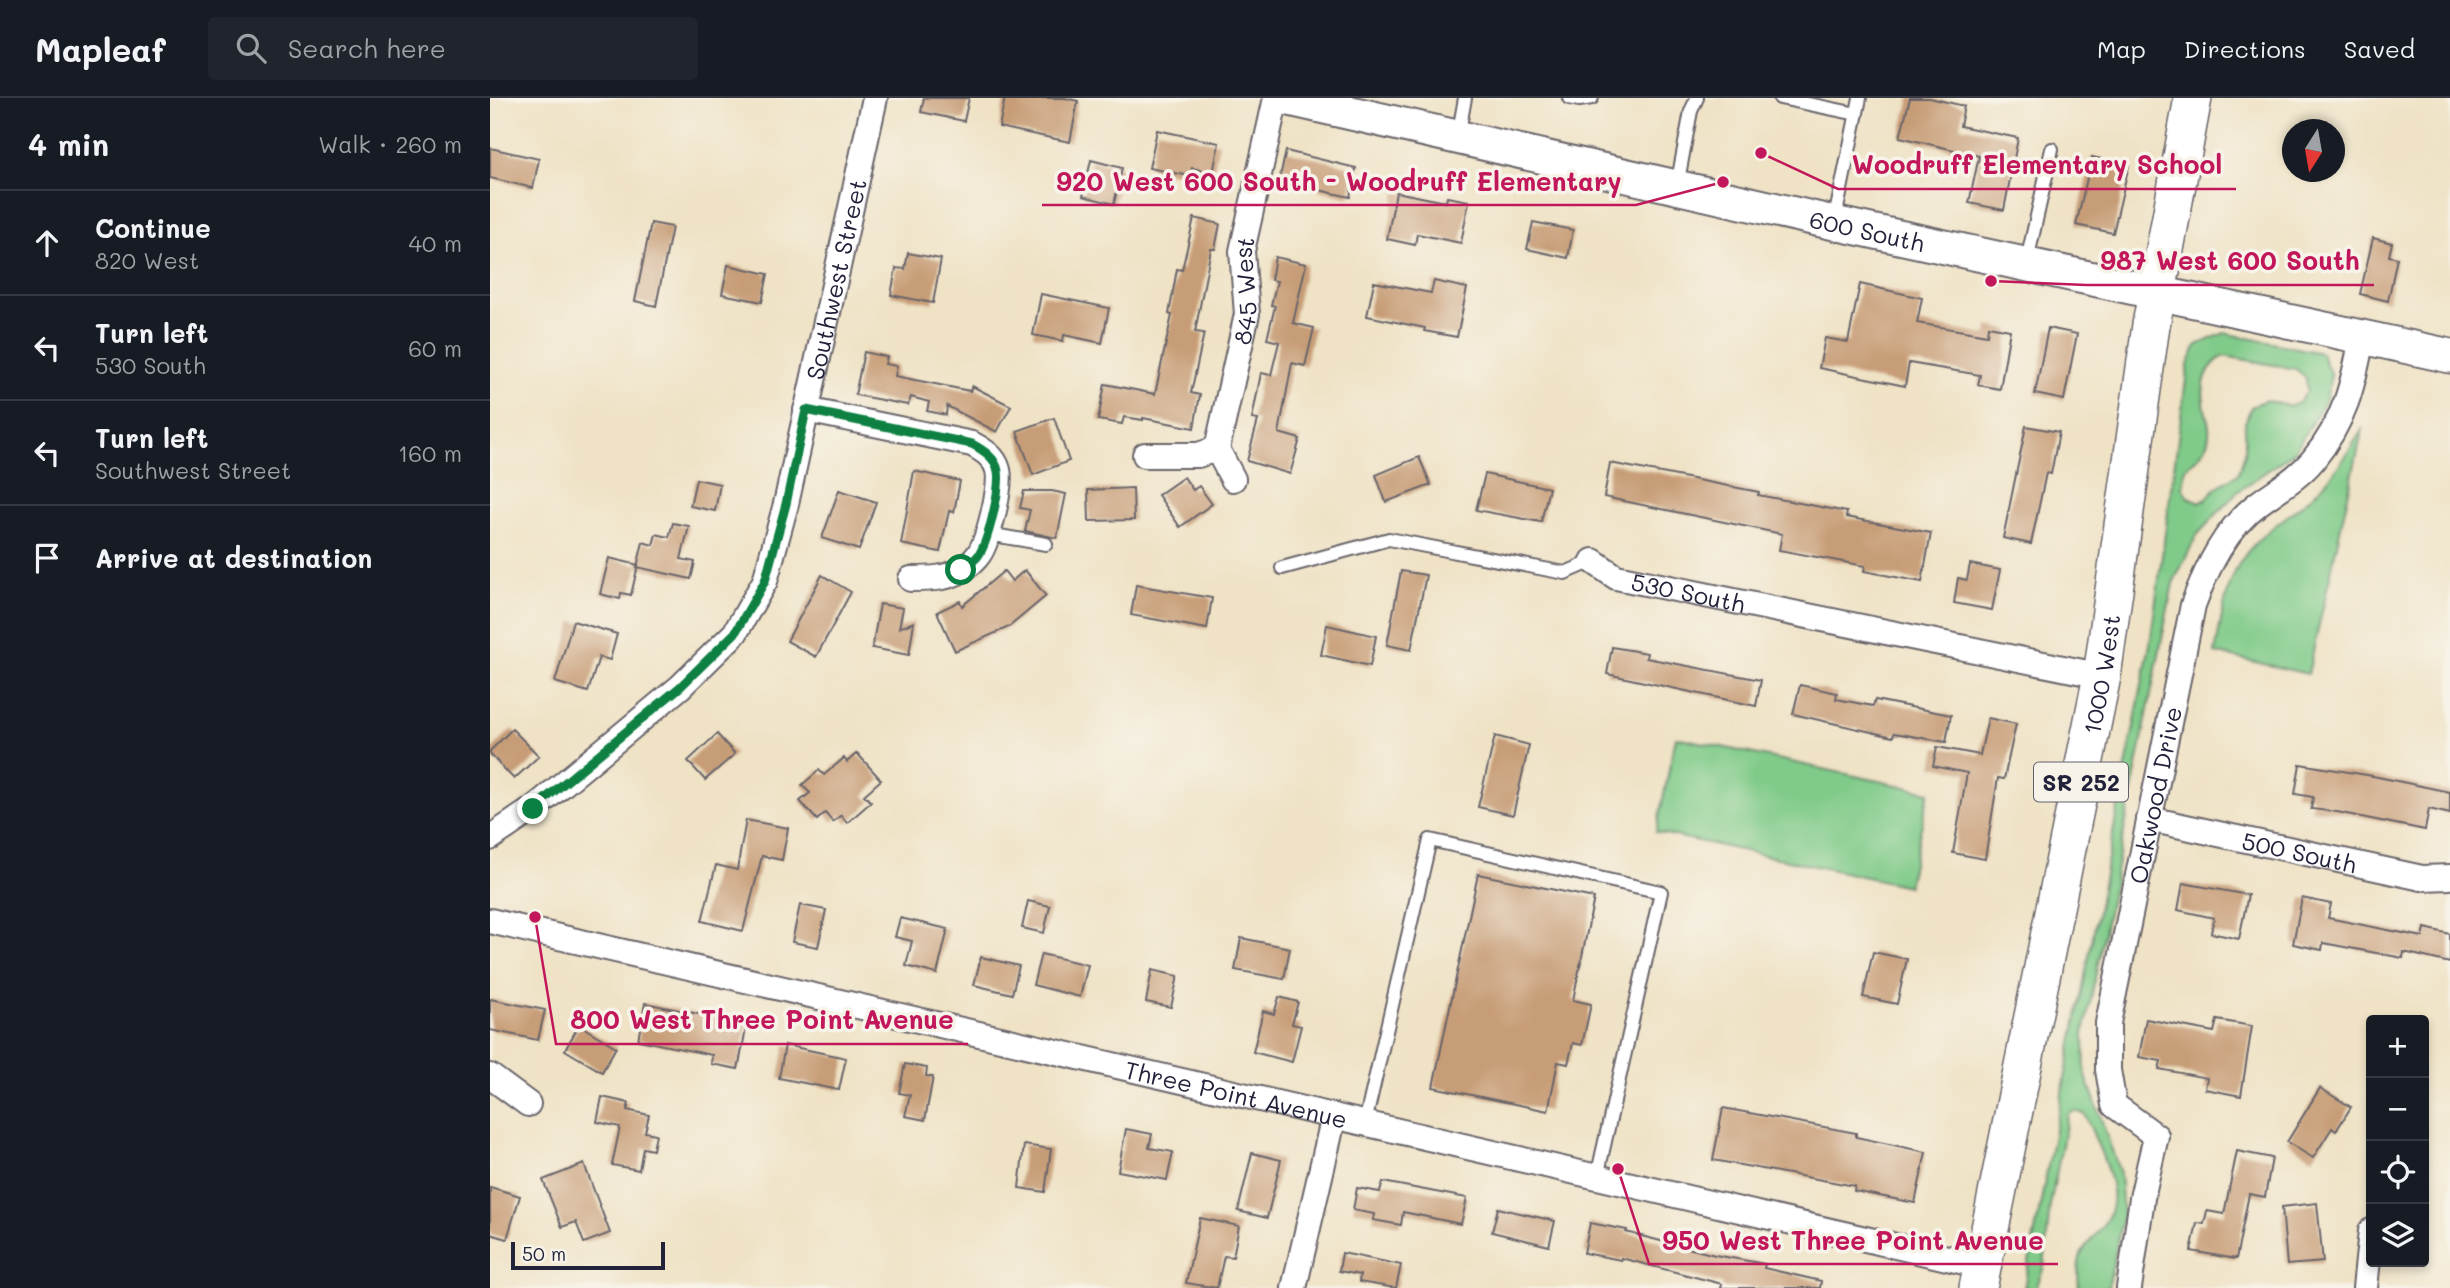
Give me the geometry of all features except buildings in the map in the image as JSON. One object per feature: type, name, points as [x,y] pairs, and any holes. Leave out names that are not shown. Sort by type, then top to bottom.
[{"type":"main road","name":"1000 West","points":[[1980,1277],[2102,676],[2157,293],[2193,98]]},
{"type":"street","name":"Southwest Street","points":[[490,838],[533,809],[680,687],[735,633],[765,581],[786,504],[874,98]]},
{"type":"street","name":"845 West","points":[[1217,449],[1247,314],[1242,251],[1276,98]]},
{"type":"street","name":"600 South","points":[[1284,98],[1834,223],[2450,356]]},
{"type":"street","name":"Oakwood Drive","points":[[2129,1288],[2142,1198],[2156,1136],[2114,1105],[2108,1070],[2108,1023],[2193,605],[2207,569],[2229,535],[2257,504],[2290,483],[2313,460],[2335,428],[2351,393],[2362,338]]},
{"type":"street","points":[[806,410],[972,444],[989,454],[998,470],[998,486],[988,534],[978,557],[961,570],[939,579],[911,579]]},
{"type":"street","points":[[1144,455],[1198,455],[1217,449],[1233,479]]},
{"type":"street","name":"530 South","points":[[1592,561],[1616,578],[2102,676]]},
{"type":"street","name":"500 South","points":[[2149,819],[2421,878],[2450,877]]},
{"type":"street","name":"Three Point Avenue","points":[[490,921],[1597,1177],[1980,1277]]},
{"type":"street","points":[[490,1076],[528,1104]]},
{"type":"street","points":[[1294,1288],[1334,1116]]},
{"type":"street","points":[[2365,1288],[2367,1267]]},
{"type":"lane","points":[[1458,137],[1465,98]]},
{"type":"lane","points":[[1569,98],[1592,98]]},
{"type":"lane","points":[[1676,187],[1691,111],[1697,98]]},
{"type":"lane","points":[[1780,98],[1857,114]]},
{"type":"lane","points":[[1834,223],[1860,98]]},
{"type":"lane","points":[[2026,265],[2052,149]]},
{"type":"lane","points":[[988,534],[1046,544]]},
{"type":"lane","name":"530 South","points":[[1282,568],[1389,539],[1564,573],[1592,561]]},
{"type":"lane","points":[[1365,1123],[1430,840],[1661,892],[1597,1177]]},
{"type":"green space","points":[[2224,333],[2321,353],[2331,375],[2327,397],[2294,452],[2237,492],[2197,535],[2173,583],[2084,1034],[2085,1073],[2120,1173],[2123,1215],[2108,1288],[2079,1288],[2078,1267],[2081,1255],[2107,1219],[2112,1194],[2108,1171],[2085,1114],[2074,1111],[2068,1115],[2050,1206],[2044,1267],[2036,1288],[2024,1288],[2150,644],[2188,365],[2197,345]],"holes":[[[2224,356],[2296,369],[2306,378],[2307,391],[2299,403],[2288,406],[2265,400],[2251,407],[2245,423],[2245,453],[2238,474],[2217,487],[2206,499],[2199,502],[2188,497],[2183,487],[2185,469],[2202,453],[2208,440],[2203,388],[2206,375],[2213,364]]]},
{"type":"green space","points":[[2363,428],[2308,674],[2215,653],[2229,587],[2245,555],[2262,536],[2320,489]]},
{"type":"green space","points":[[1676,737],[1929,792],[1908,886],[1656,832]]},
{"type":"place","name":"Woodruff Elementary School","points":[[1761,153]]},
{"type":"place","name":"920 West 600 South - Woodruff Elementary","points":[[1723,182]]},
{"type":"place","name":"987 West 600 South","points":[[1991,281]]},
{"type":"place","name":"800 West Three Point Avenue","points":[[535,917]]},
{"type":"place","name":"950 West Three Point Avenue","points":[[1618,1169]]},
{"type":"route","points":[[533,809],[680,687],[735,633],[765,581],[786,504],[806,410],[972,444],[989,454],[998,470],[998,486],[986,542],[978,557],[961,570]]}]
